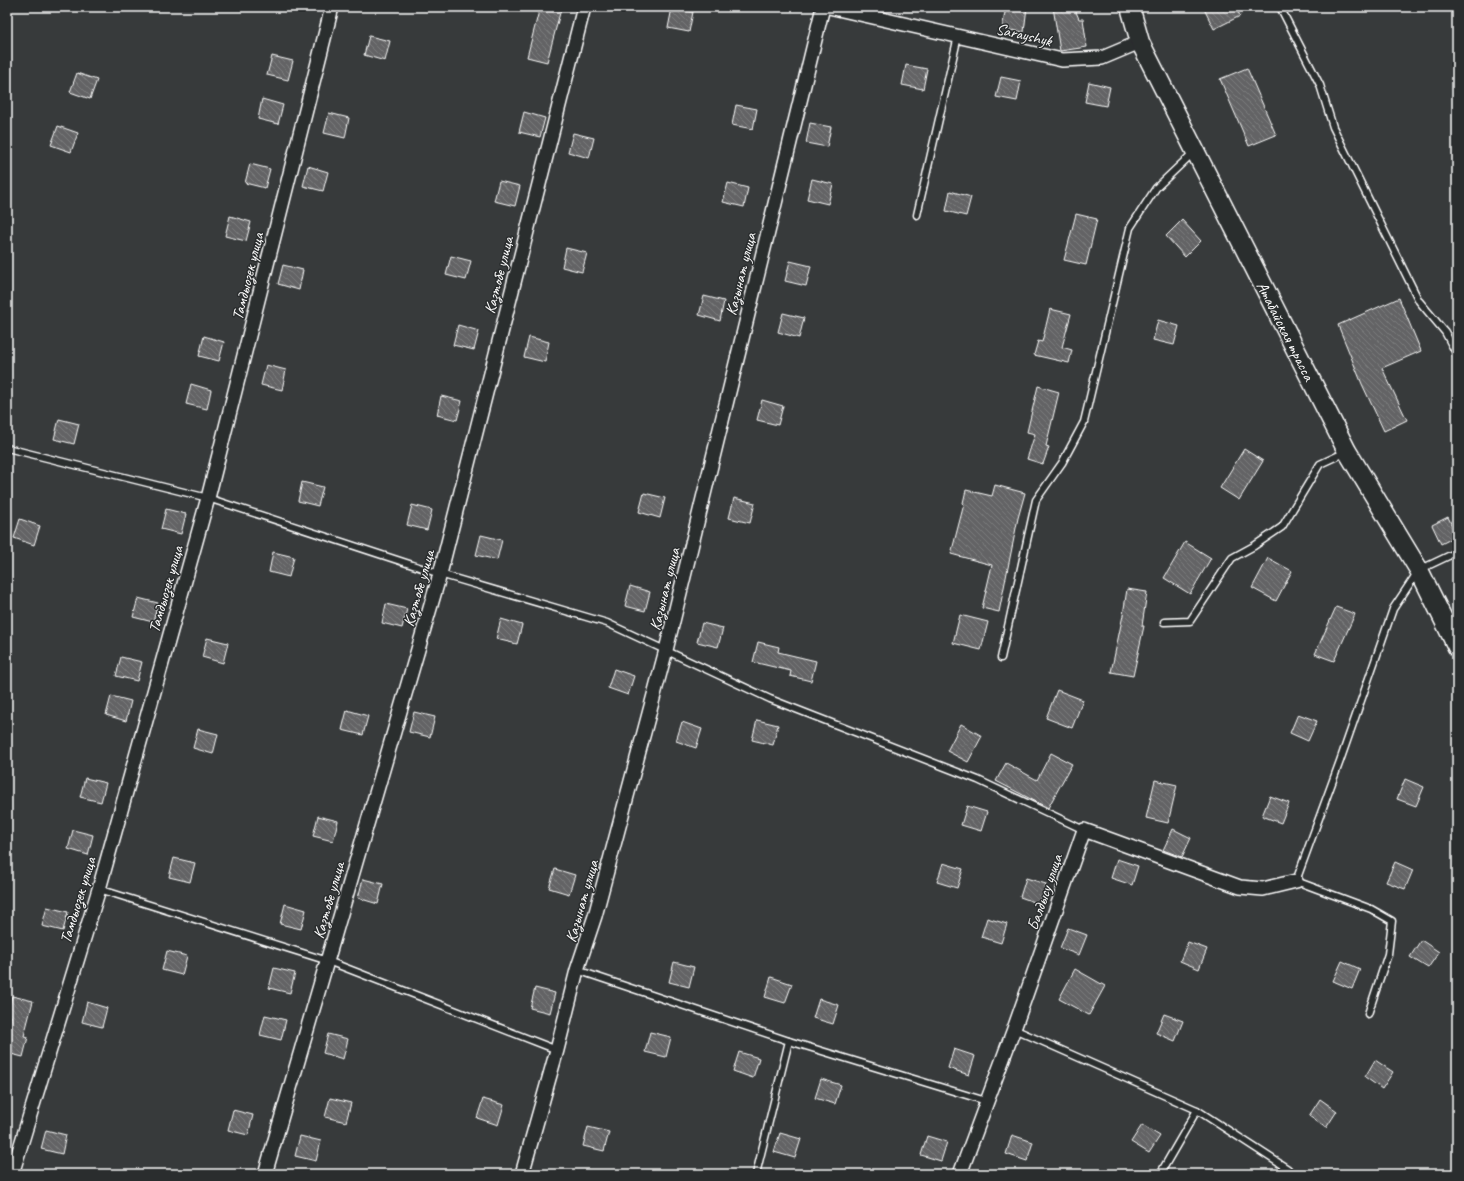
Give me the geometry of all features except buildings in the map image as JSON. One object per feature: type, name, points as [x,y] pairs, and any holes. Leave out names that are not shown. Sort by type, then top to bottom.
[{"type":"main road","name":"Атабайская трасса","points":[[1132,8],[1140,42],[1347,451],[1419,570],[1457,647]]},
{"type":"street","name":"Тамдыозек улица","points":[[12,1174],[99,889],[208,498],[332,7]]},
{"type":"street","name":"Казтобе улица","points":[[265,1174],[440,574],[584,7]]},
{"type":"street","name":"Казынат улица","points":[[522,1174],[557,1050],[577,970],[595,916],[666,650],[823,7]]},
{"type":"street","name":"Sarayshyk","points":[[829,7],[1062,60],[1102,58],[1140,42]]},
{"type":"street","points":[[1084,830],[1240,887],[1263,889],[1296,881]]},
{"type":"street","name":"Балдысу улица","points":[[960,1174],[1014,1029],[1084,830]]},
{"type":"lane","points":[[1280,7],[1320,85],[1333,127],[1419,300],[1445,332],[1457,355]]},
{"type":"lane","points":[[917,215],[958,36]]},
{"type":"lane","points":[[1001,658],[1036,500],[1062,463],[1084,422],[1130,228],[1156,188],[1195,151]]},
{"type":"lane","points":[[7,448],[208,498],[440,574],[607,623],[770,699],[978,780],[1084,830]]},
{"type":"lane","points":[[1164,622],[1190,621],[1232,558],[1254,546],[1282,527],[1320,464],[1347,451]]},
{"type":"lane","points":[[1368,1014],[1388,954],[1392,921],[1371,909],[1296,881],[1393,609],[1419,570],[1457,552]]},
{"type":"lane","points":[[99,889],[328,961],[557,1050]]},
{"type":"lane","points":[[577,970],[789,1041],[986,1101]]},
{"type":"lane","points":[[1014,1029],[1196,1110],[1288,1169],[1290,1174]]},
{"type":"lane","points":[[756,1174],[789,1041]]},
{"type":"lane","points":[[1160,1174],[1196,1110]]}]
